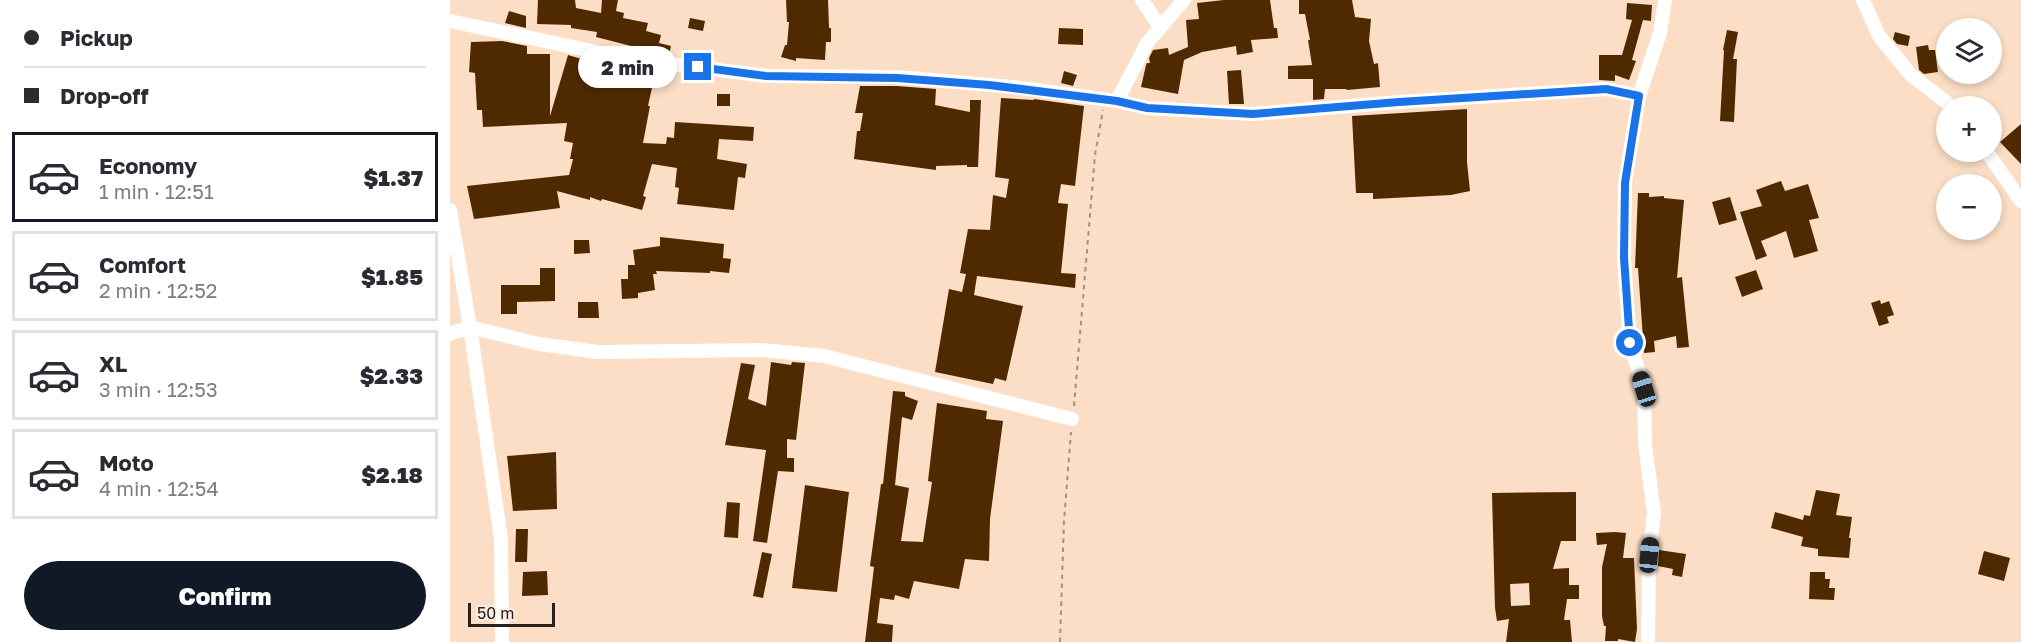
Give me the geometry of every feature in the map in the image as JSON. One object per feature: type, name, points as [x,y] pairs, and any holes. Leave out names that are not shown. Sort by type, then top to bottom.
[{"type":"street","points":[[1142,0],[1160,27]]},
{"type":"street","points":[[1111,100],[1147,43],[1184,0]]},
{"type":"street","points":[[1647,642],[1649,555],[1653,513],[1645,444],[1644,389],[1630,343],[1624,258],[1625,183],[1639,96],[1660,33],[1665,0]]},
{"type":"street","points":[[1863,0],[1879,36],[1910,74],[1938,96]]},
{"type":"street","points":[[450,21],[630,59],[766,76],[897,78],[1013,87],[1111,100],[1147,108],[1253,114],[1606,89],[1639,96]]},
{"type":"street","points":[[1994,162],[2021,201]]},
{"type":"street","points":[[450,210],[470,327],[501,539],[502,642]]},
{"type":"street","points":[[450,334],[470,327],[539,344],[598,352],[762,350],[824,356],[1072,419]]},
{"type":"path","points":[[1060,642],[1064,521],[1095,155],[1111,100]]},
{"type":"building","points":[[538,0],[575,0],[576,8],[601,13],[602,0],[618,0],[616,11],[624,13],[623,18],[648,23],[646,31],[661,35],[659,43],[671,46],[669,55],[631,48],[631,46],[596,37],[597,32],[571,28],[571,25],[537,24]]},
{"type":"building","points":[[786,0],[828,0],[831,42],[826,42],[825,60],[796,58],[796,61],[781,57],[787,45],[789,22],[787,22]]},
{"type":"building","points":[[1224,0],[1270,0],[1274,28],[1277,28],[1278,38],[1251,40],[1253,52],[1237,55],[1236,46],[1202,52],[1184,60],[1178,94],[1141,87],[1146,65],[1150,63],[1149,58],[1153,50],[1168,48],[1169,55],[1188,47],[1186,20],[1199,19],[1197,3]]},
{"type":"building","points":[[1299,0],[1352,0],[1355,17],[1371,19],[1369,41],[1374,64],[1378,63],[1380,87],[1325,89],[1324,99],[1313,100],[1313,79],[1288,79],[1288,66],[1312,65],[1305,14],[1299,14]]},
{"type":"building","points":[[1627,3],[1652,5],[1651,21],[1643,20],[1632,60],[1636,61],[1629,80],[1615,75],[1615,81],[1599,80],[1599,55],[1622,55],[1632,20],[1626,19]]},
{"type":"building","points":[[509,11],[526,16],[526,28],[505,23]]},
{"type":"building","points":[[690,18],[705,21],[703,31],[688,28]]},
{"type":"building","points":[[1059,28],[1083,29],[1083,45],[1058,44]]},
{"type":"building","points":[[1727,30],[1738,32],[1733,59],[1737,59],[1734,122],[1720,121],[1723,50]]},
{"type":"building","points":[[1895,32],[1910,36],[1908,46],[1897,44],[1893,39]]},
{"type":"building","points":[[502,41],[527,46],[527,54],[550,54],[550,116],[568,55],[612,68],[613,65],[655,74],[643,143],[666,144],[667,137],[674,138],[675,122],[754,127],[753,141],[719,139],[717,159],[747,164],[745,178],[738,177],[734,210],[677,204],[679,188],[675,187],[677,168],[652,164],[643,196],[646,197],[642,210],[602,199],[601,201],[590,197],[590,200],[557,191],[560,208],[474,219],[467,186],[569,175],[573,159],[570,159],[573,143],[564,141],[567,123],[483,127],[482,110],[477,110],[475,73],[469,72],[471,42]]},
{"type":"building","points":[[1928,45],[1929,50],[1935,50],[1936,72],[1924,74],[1919,70],[1916,47]]},
{"type":"building","points":[[1241,70],[1244,104],[1229,104],[1227,71]]},
{"type":"building","points":[[1064,71],[1077,75],[1073,86],[1061,83]]},
{"type":"building","points":[[860,86],[936,89],[935,105],[970,112],[970,100],[981,100],[978,167],[936,166],[936,170],[854,159],[857,131],[860,131],[863,113],[855,113]]},
{"type":"building","points":[[717,94],[730,94],[730,106],[717,106]]},
{"type":"building","points":[[1001,98],[1034,99],[1084,106],[1075,186],[1061,184],[1058,203],[1068,204],[1061,273],[1076,274],[1075,288],[977,276],[974,295],[1023,306],[1006,381],[995,378],[993,384],[935,372],[949,289],[962,292],[966,274],[960,273],[968,229],[990,230],[993,195],[1006,198],[1009,179],[995,177]]},
{"type":"building","points":[[1467,109],[1467,162],[1470,191],[1451,195],[1373,199],[1373,193],[1356,193],[1352,116]]},
{"type":"building","points":[[2021,124],[2021,164],[2002,144],[2002,140]]},
{"type":"building","points":[[1781,181],[1785,191],[1808,184],[1819,218],[1809,220],[1818,251],[1794,258],[1786,231],[1761,241],[1767,256],[1756,260],[1740,212],[1762,206],[1756,190]]},
{"type":"building","points":[[1638,193],[1649,193],[1649,197],[1664,196],[1664,198],[1684,200],[1677,278],[1682,277],[1689,347],[1677,348],[1676,336],[1654,341],[1655,352],[1644,353],[1638,268],[1635,268]]},
{"type":"building","points":[[1730,197],[1737,220],[1719,225],[1712,202]]},
{"type":"building","points":[[660,237],[724,244],[723,258],[731,259],[729,273],[656,271],[657,274],[653,274],[655,290],[638,293],[638,298],[622,299],[621,279],[628,279],[628,265],[635,265],[633,250],[660,246]]},
{"type":"building","points":[[574,240],[589,240],[590,253],[574,254]]},
{"type":"building","points":[[540,268],[555,268],[555,301],[517,302],[517,314],[501,314],[501,285],[540,285]]},
{"type":"building","points":[[1756,270],[1763,289],[1742,297],[1735,277]]},
{"type":"building","points":[[1880,300],[1881,304],[1889,301],[1894,315],[1887,317],[1889,323],[1879,326],[1871,303]]},
{"type":"building","points":[[578,302],[598,302],[599,318],[578,318]]},
{"type":"building","points":[[771,362],[791,365],[792,362],[805,363],[796,440],[787,439],[787,458],[794,458],[794,472],[778,471],[767,543],[753,541],[766,450],[725,445],[741,363],[755,365],[748,399],[766,406]]},
{"type":"building","points":[[893,391],[905,392],[905,396],[918,401],[912,420],[902,417],[895,485],[909,488],[901,541],[923,542],[932,482],[928,481],[937,403],[987,411],[986,419],[1003,421],[990,519],[989,561],[965,559],[959,589],[914,581],[909,599],[895,595],[894,600],[880,598],[877,623],[893,625],[892,642],[865,642],[874,567],[870,566],[881,484],[883,484]]},
{"type":"building","points":[[556,452],[557,509],[513,511],[507,456]]},
{"type":"building","points":[[805,485],[849,492],[837,592],[792,588]]},
{"type":"building","points":[[1816,490],[1840,494],[1836,515],[1852,517],[1849,558],[1818,556],[1818,549],[1801,546],[1803,537],[1771,528],[1775,512],[1803,520],[1804,515],[1810,516]]},
{"type":"building","points":[[1576,492],[1576,541],[1561,541],[1553,569],[1569,568],[1569,585],[1579,585],[1579,599],[1567,599],[1564,620],[1570,620],[1572,642],[1506,642],[1509,619],[1497,621],[1495,608],[1492,493]],"holes":[[[1529,583],[1530,605],[1511,606],[1510,584]]]},
{"type":"building","points":[[727,502],[740,503],[738,538],[724,537]]},
{"type":"building","points":[[516,529],[528,529],[527,562],[515,562]]},
{"type":"building","points":[[1596,533],[1626,533],[1623,558],[1634,558],[1637,629],[1635,642],[1618,639],[1618,641],[1605,641],[1606,626],[1604,626],[1602,616],[1602,567],[1607,544],[1597,545]]},
{"type":"building","points":[[1659,550],[1686,554],[1682,577],[1672,575],[1673,569],[1658,566]]},
{"type":"building","points":[[1984,551],[2010,558],[2004,581],[1978,574]]},
{"type":"building","points":[[762,552],[772,554],[763,598],[753,596]]},
{"type":"building","points":[[547,571],[548,595],[522,596],[523,572]]},
{"type":"building","points":[[1810,572],[1825,572],[1825,579],[1830,579],[1829,588],[1835,588],[1834,600],[1809,599]]},
{"type":"route","points":[[698,67],[766,76],[897,78],[1013,87],[1117,101],[1147,108],[1253,114],[1606,89],[1639,96],[1625,183],[1624,258],[1630,343]]}]
